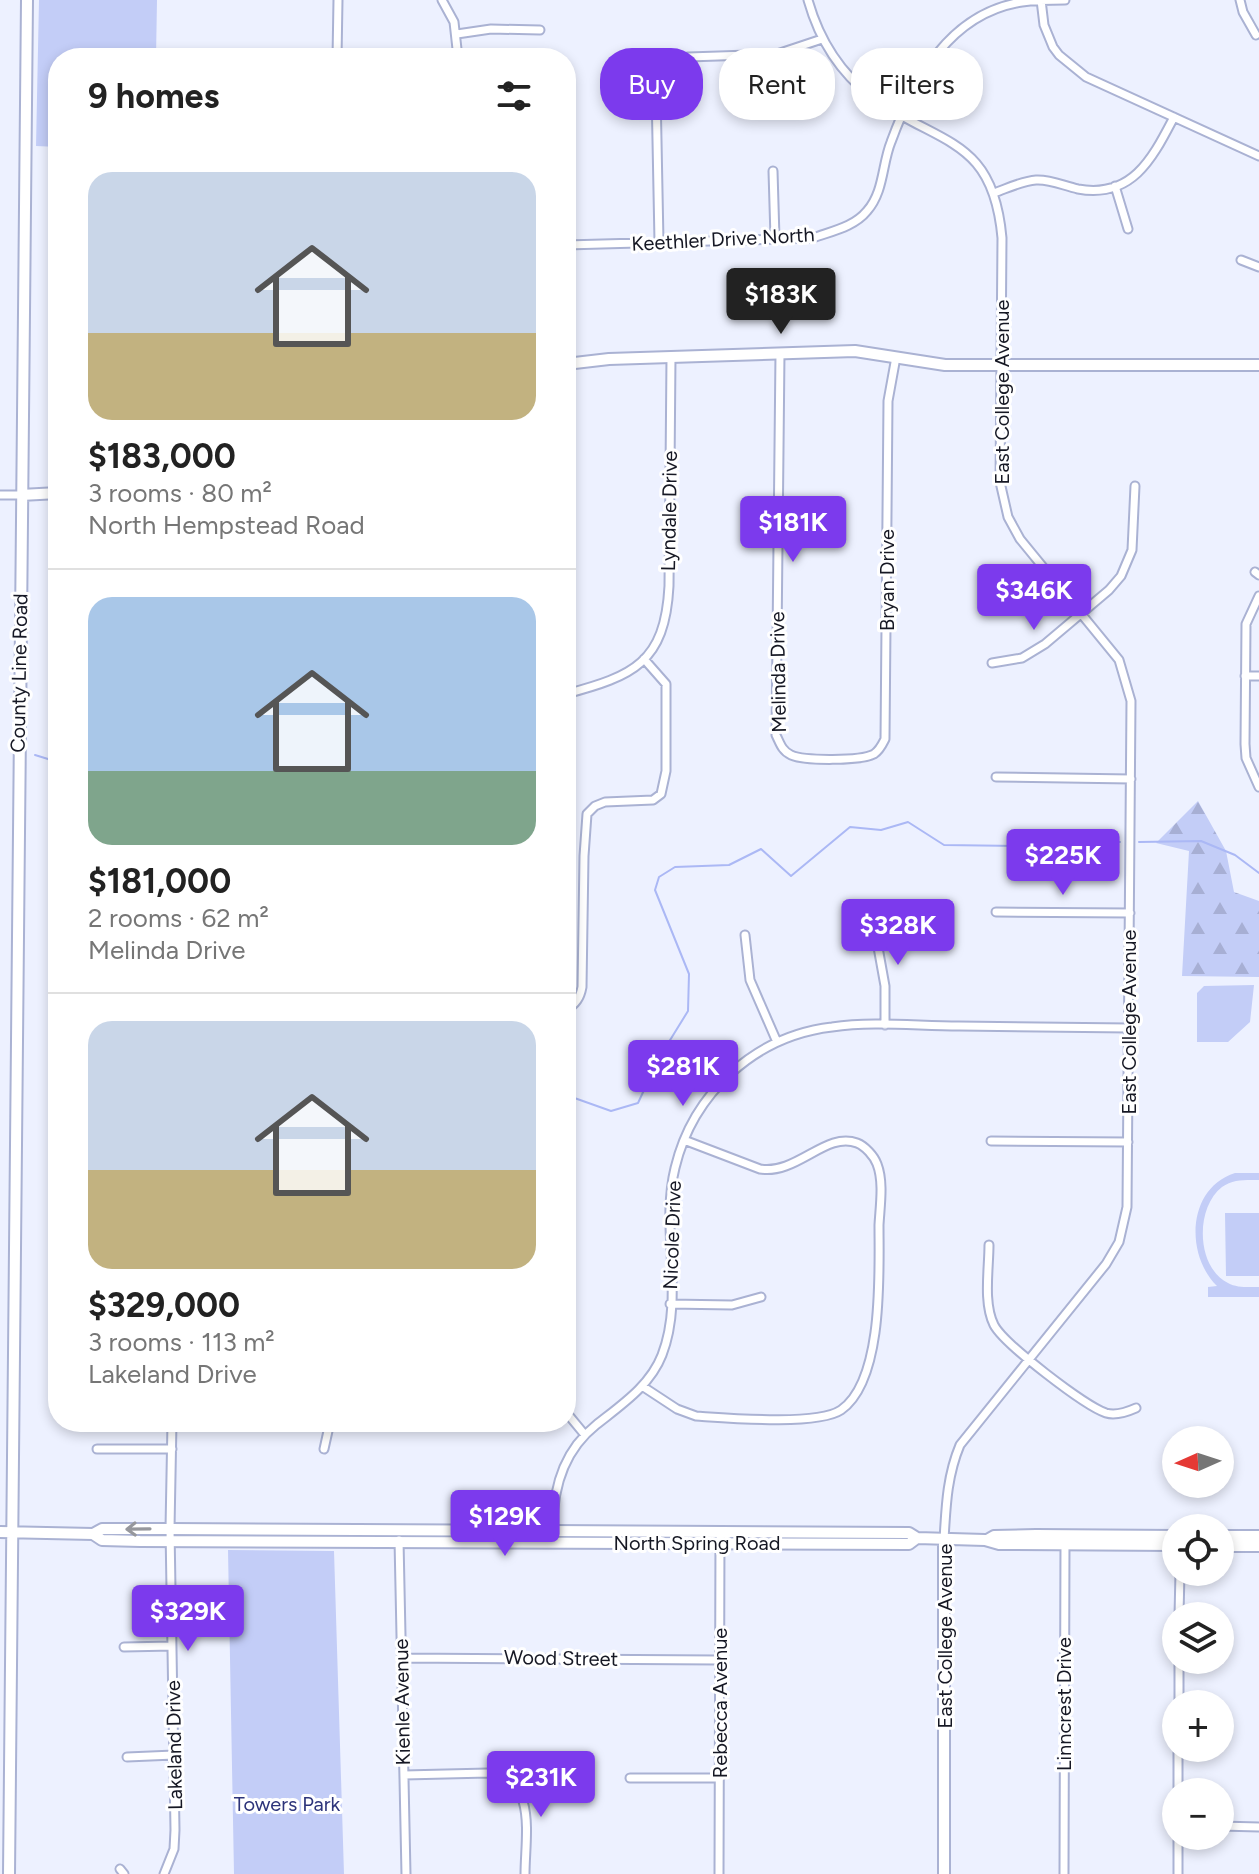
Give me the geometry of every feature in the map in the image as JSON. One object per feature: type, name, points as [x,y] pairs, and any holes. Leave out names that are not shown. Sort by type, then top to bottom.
[{"type":"main road","name":"County Line Road","points":[[9,1874],[6,1532],[27,0]]},
{"type":"main road","points":[[576,363],[609,359],[855,351],[945,365],[1259,365]]},
{"type":"main road","points":[[21,495],[48,494]]},
{"type":"main road","name":"North Spring Road","points":[[6,1532],[93,1534],[102,1529],[170,1534],[720,1538],[909,1533],[917,1538],[944,1540],[985,1540],[994,1536],[1066,1540]]},
{"type":"main road","points":[[1066,1540],[1162,1537]]},
{"type":"main road","points":[[1234,1538],[1254,1541]]},
{"type":"main road","name":"East College Avenue","points":[[944,1540],[944,1874]]},
{"type":"main road","points":[[1066,1540],[1162,1544]]},
{"type":"main road","points":[[1234,1544],[1254,1541]]},
{"type":"street","points":[[337,48],[338,0]]},
{"type":"street","points":[[442,0],[457,34],[458,48]]},
{"type":"street","name":"East College Avenue","points":[[808,0],[822,39],[851,80]]},
{"type":"street","points":[[1041,0],[1049,38],[1059,55],[1086,77],[1259,156]]},
{"type":"street","name":"Keethler Drive North","points":[[942,48],[952,36],[989,11],[1015,3],[1065,0]]},
{"type":"street","points":[[1240,0],[1256,35]]},
{"type":"street","points":[[457,34],[491,29],[540,30]]},
{"type":"street","points":[[659,242],[656,90],[657,78],[663,67],[675,59],[688,57],[777,54],[822,39]]},
{"type":"street","points":[[994,193],[1035,180],[1082,190],[1115,186],[1143,170],[1174,117]]},
{"type":"street","name":"Keethler Drive North","points":[[576,245],[813,238],[851,225],[867,211],[878,192],[891,142],[901,120]]},
{"type":"street","name":"East College Avenue","points":[[913,120],[945,136],[966,152],[987,176],[994,193],[1002,238],[1000,482],[1008,517],[1020,539],[1119,660],[1131,701],[1127,1207],[1119,1242],[1098,1274],[960,1445],[947,1487],[944,1540]]},
{"type":"street","points":[[773,171],[775,238]]},
{"type":"street","points":[[1115,186],[1128,229]]},
{"type":"street","points":[[1241,260],[1259,267]]},
{"type":"street","name":"Melinda Drive","points":[[780,353],[776,735],[783,749],[792,756],[829,758]]},
{"type":"street","name":"Lyndale Drive","points":[[644,659],[653,649],[665,621],[668,604],[671,357]]},
{"type":"street","name":"Bryan Drive","points":[[829,758],[872,755],[880,749],[885,739],[888,401],[896,357]]},
{"type":"street","points":[[992,663],[1022,658],[1045,644],[1109,590],[1132,550],[1135,486]]},
{"type":"street","points":[[0,495],[21,495]]},
{"type":"street","points":[[1259,596],[1246,624],[1245,676],[1246,758],[1259,787]]},
{"type":"street","points":[[576,691],[616,680],[644,659],[666,684],[666,771],[661,794],[653,800],[605,802],[587,814],[582,987],[581,997],[576,1004]]},
{"type":"street","points":[[1245,676],[1259,676]]},
{"type":"street","points":[[996,777],[1131,779]]},
{"type":"street","points":[[996,912],[1130,913]]},
{"type":"street","points":[[872,914],[885,986],[885,1025]]},
{"type":"street","points":[[745,935],[750,980],[777,1042]]},
{"type":"street","name":"Nicole Drive","points":[[553,1537],[553,1500],[568,1457],[585,1435],[642,1386],[662,1355],[669,1327],[672,1189],[684,1140],[714,1090],[751,1057],[777,1042],[832,1026],[1129,1028]]},
{"type":"street","points":[[642,1386],[677,1409],[696,1416],[827,1417],[850,1402],[863,1377],[878,1315],[880,1179],[874,1156],[857,1143],[842,1141],[827,1145],[783,1169],[772,1171],[684,1140]]},
{"type":"street","points":[[991,1141],[1128,1142]]},
{"type":"street","points":[[989,1245],[989,1303],[993,1324],[1001,1335],[1083,1402],[1109,1414],[1126,1413],[1136,1408]]},
{"type":"street","points":[[670,1304],[732,1305],[761,1297]]},
{"type":"street","points":[[576,1424],[585,1435]]},
{"type":"street","name":"Lakeland Drive","points":[[164,1874],[174,1849],[175,1830],[170,1534],[172,1432]]},
{"type":"street","points":[[324,1449],[328,1432]]},
{"type":"street","points":[[97,1449],[172,1449]]},
{"type":"street","name":"Kienle Avenue","points":[[398,1536],[406,1874]]},
{"type":"street","name":"Rebecca Avenue","points":[[719,1874],[720,1538]]},
{"type":"street","name":"Linncrest Drive","points":[[1064,1874],[1066,1540]]},
{"type":"street","points":[[124,1647],[172,1646]]},
{"type":"street","name":"Wood Street","points":[[402,1658],[719,1660]]},
{"type":"street","points":[[127,1757],[174,1755]]},
{"type":"street","points":[[404,1775],[488,1773],[500,1774],[511,1780],[521,1792],[525,1807],[525,1874]]},
{"type":"street","points":[[630,1778],[720,1778]]},
{"type":"street","points":[[1234,1826],[1259,1827]]},
{"type":"street","points":[[1178,1850],[1178,1874]]},
{"type":"green space","points":[[39,0],[157,0],[156,48],[48,48],[48,147],[36,146]]},
{"type":"green space","points":[[1198,801],[1226,851],[1234,892],[1259,901],[1259,977],[1182,976],[1189,851],[1156,843]]},
{"type":"green space","points":[[1254,985],[1250,1022],[1228,1042],[1197,1042],[1197,993],[1204,986]]},
{"type":"green space","points":[[1235,1173],[1259,1173],[1259,1180],[1231,1183],[1213,1196],[1204,1222],[1205,1251],[1217,1275],[1235,1286],[1259,1287],[1259,1297],[1208,1297],[1208,1287],[1217,1286],[1200,1257],[1196,1224],[1207,1193],[1219,1181]]},
{"type":"green space","points":[[1225,1213],[1259,1213],[1259,1276],[1226,1276]]},
{"type":"green space","name":"Towers Park","points":[[228,1550],[334,1551],[344,1874],[234,1874]]},
{"type":"waterway","points":[[35,755],[48,759]]},
{"type":"waterway","points":[[576,1099],[611,1111],[638,1103],[659,1058],[688,1011],[689,974],[655,890],[659,877],[675,867],[729,865],[761,849],[791,876],[850,827],[881,830],[908,822],[944,845],[1027,846],[1120,842]]},
{"type":"waterway","points":[[1139,842],[1201,841],[1235,855],[1259,873]]}]
